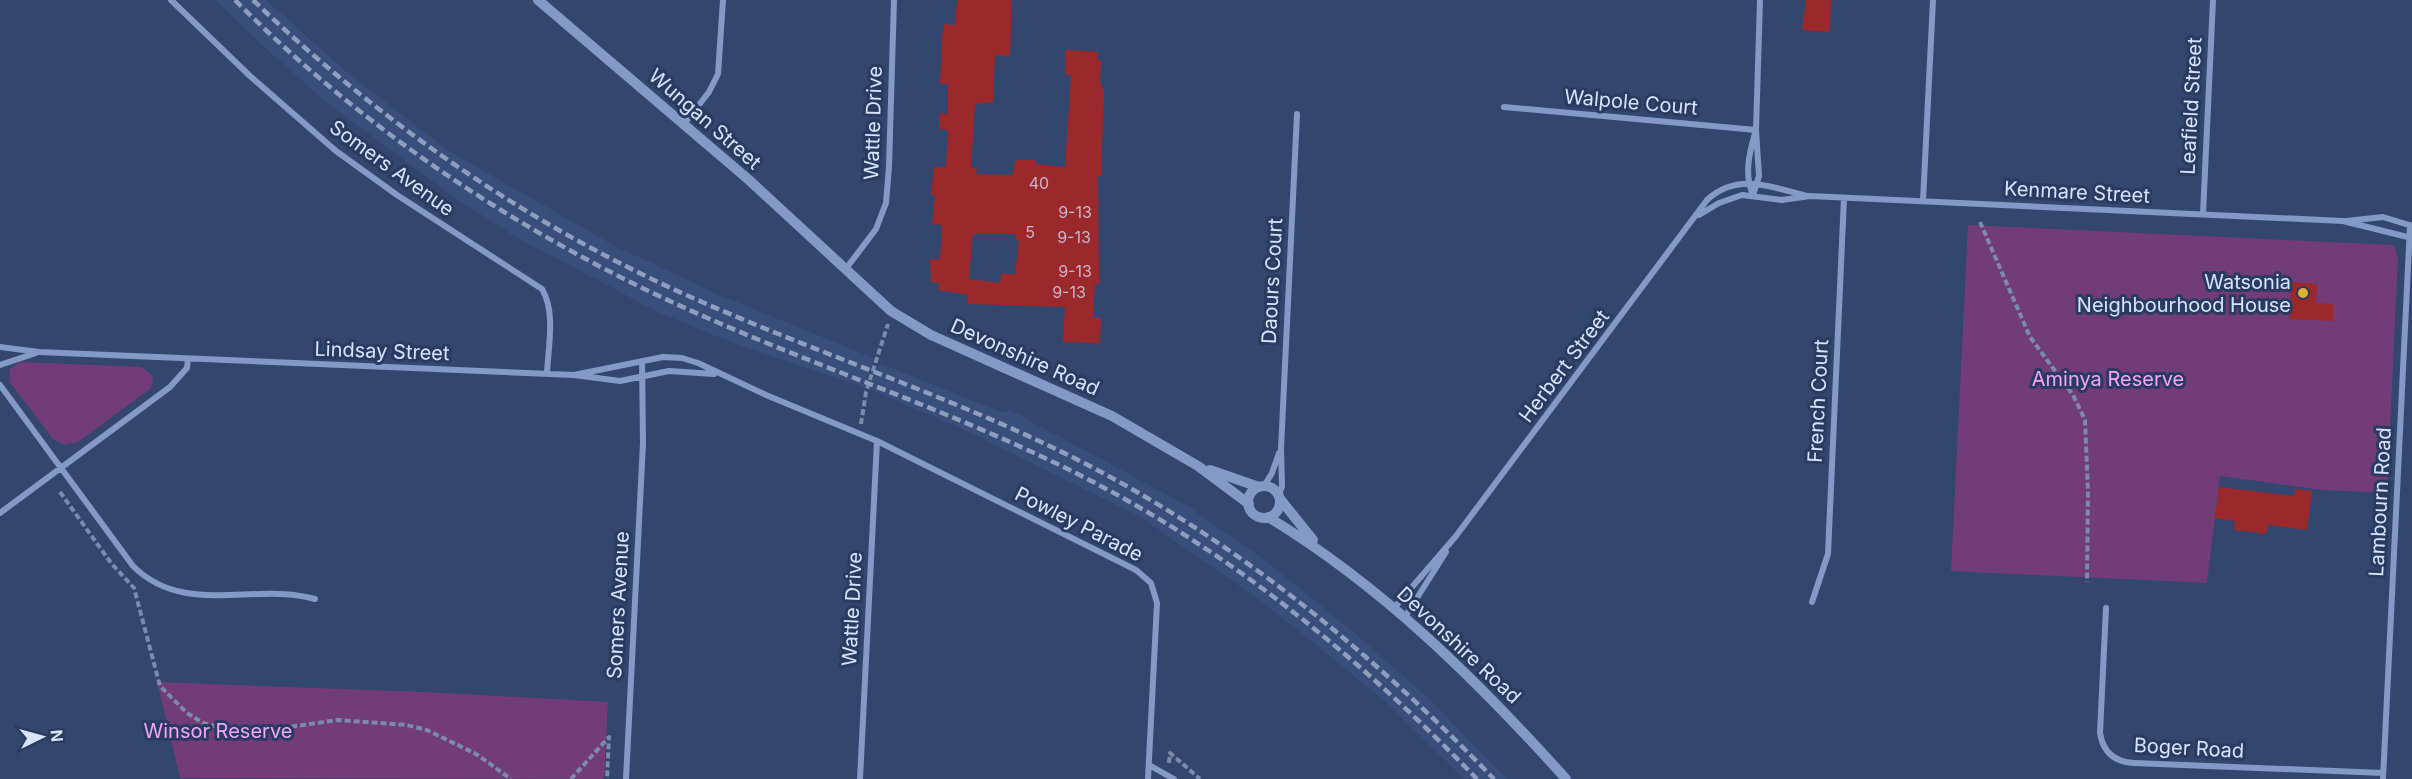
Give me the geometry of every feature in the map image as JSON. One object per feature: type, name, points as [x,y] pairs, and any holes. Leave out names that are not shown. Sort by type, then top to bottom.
[{"type":"street","name":"Somers Avenue","points":[[171,0],[250,76],[336,151],[397,195],[542,289],[549,312],[547,374]]},
{"type":"street","name":"Wungan Street","points":[[538,0],[749,180],[845,270]]},
{"type":"street","points":[[684,124],[709,92],[718,74],[723,0]]},
{"type":"street","name":"Wattle Drive","points":[[845,270],[876,230],[886,204],[894,0]]},
{"type":"street","points":[[1753,195],[1758,182],[1760,156],[1756,130],[1760,0]]},
{"type":"street","points":[[1923,201],[1933,0]]},
{"type":"street","name":"Leafield Street","points":[[2203,214],[2213,0]]},
{"type":"street","name":"Walpole Court","points":[[1504,107],[1756,130]]},
{"type":"street","name":"Daours Court","points":[[1279,497],[1283,476],[1281,449],[1297,114]]},
{"type":"street","points":[[1753,195],[1749,182],[1749,156],[1756,130]]},
{"type":"street","name":"Herbert Street","points":[[1394,608],[1456,536],[1716,192],[1749,182],[1758,182]]},
{"type":"street","name":"Kenmare Street","points":[[1758,182],[1810,196]]},
{"type":"street","name":"Kenmare Street","points":[[1753,195],[1782,200],[1810,196],[2343,221],[2411,238]]},
{"type":"street","name":"Herbert Street","points":[[1699,215],[1730,198],[1753,195]]},
{"type":"street","name":"French Court","points":[[1812,602],[1819,587],[1828,554],[1844,198]]},
{"type":"street","name":"Kenmare Street","points":[[2343,221],[2369,216],[2383,217],[2411,226]]},
{"type":"street","name":"Lambourn Road","points":[[2383,776],[2411,226]]},
{"type":"street","name":"Devonshire Road","points":[[845,270],[891,311],[931,335],[1112,416],[1198,466],[1249,504]]},
{"type":"street","name":"Lindsay Street","points":[[0,347],[39,352],[574,375],[603,381],[642,379],[681,370],[717,374]]},
{"type":"street","name":"Lindsay Street","points":[[0,365],[13,358],[39,352]]},
{"type":"street","name":"Lindsay Street","points":[[574,375],[642,361],[682,358],[877,441]]},
{"type":"street","points":[[0,513],[175,383],[187,368],[189,359]]},
{"type":"street","name":"Somers Avenue","points":[[626,779],[643,443],[642,361]]},
{"type":"street","points":[[0,385],[133,566],[145,578],[164,588],[214,597],[296,594],[315,600]]},
{"type":"street","name":"Wattle Drive","points":[[860,779],[877,441]]},
{"type":"street","name":"Powley Parade","points":[[877,441],[1118,560],[1136,570],[1151,583],[1157,612],[1148,779]]},
{"type":"street","name":"Daours Court","points":[[1261,486],[1272,473],[1281,449]]},
{"type":"street","name":"Devonshire Road","points":[[1198,466],[1261,486]]},
{"type":"street","points":[[1261,486],[1272,488],[1279,497],[1276,512],[1268,517],[1255,515],[1249,504],[1251,493],[1261,486]]},
{"type":"street","name":"Devonshire Road","points":[[1279,497],[1319,547]]},
{"type":"street","name":"Devonshire Road","points":[[1268,517],[1319,547],[1405,617],[1467,674],[1566,779]]},
{"type":"street","name":"Herbert Street","points":[[1405,617],[1456,536]]},
{"type":"street","name":"Boger Road","points":[[2106,608],[2100,733],[2102,742],[2112,757],[2125,762],[2383,776]]},
{"type":"street","points":[[1149,765],[1174,779]]},
{"type":"path","points":[[1980,222],[2030,338],[2073,395],[2085,420],[2088,491],[2087,582]]},
{"type":"path","points":[[859,434],[866,392],[891,311]]},
{"type":"path","points":[[60,492],[111,563],[134,588],[160,686],[187,713],[203,723],[231,730],[282,728],[338,720],[407,725],[426,730],[476,754],[511,779]]},
{"type":"path","points":[[571,779],[609,737],[607,779]]},
{"type":"shaded area","points":[[216,0],[266,0],[349,74],[449,151],[615,246],[719,295],[874,358],[864,387],[746,348],[662,314],[519,239],[454,197],[327,103],[264,47]]},
{"type":"shaded area","points":[[879,363],[1001,412],[1010,410],[1188,506],[1270,564],[1357,635],[1426,696],[1507,779],[1464,779],[1388,704],[1326,653],[1261,601],[1139,516],[971,433],[870,389]]},
{"type":"green space","name":"Aminya Reserve","points":[[1968,225],[2394,245],[2398,257],[2387,493],[2322,490],[2220,476],[2207,583],[1951,571]]},
{"type":"green space","points":[[20,362],[142,367],[152,375],[153,383],[150,389],[78,442],[64,445],[53,439],[9,381],[10,369]]},
{"type":"green space","name":"Winsor Reserve","points":[[157,682],[424,692],[608,702],[604,779],[180,778]]},
{"type":"building","points":[[957,0],[1012,0],[1010,56],[995,55],[993,102],[975,104],[971,168],[977,168],[976,174],[1012,175],[1016,160],[1035,160],[1035,164],[1065,167],[1071,75],[1065,75],[1065,50],[1098,52],[1097,60],[1101,61],[1100,82],[1104,92],[1101,177],[1098,176],[1099,284],[1095,284],[1093,318],[1101,318],[1100,343],[1063,342],[1065,307],[968,304],[968,295],[938,290],[939,283],[931,282],[930,259],[940,260],[942,225],[932,224],[935,195],[931,195],[934,167],[946,167],[948,130],[939,129],[940,113],[948,114],[948,84],[940,84],[942,38],[944,24],[955,25]],"holes":[[[973,234],[1015,234],[1016,239],[1019,240],[1015,274],[1001,274],[1000,283],[969,279]]]},
{"type":"building","points":[[1806,0],[1831,0],[1830,32],[1802,30]]},
{"type":"building","name":"Watsonia Neighbourhood House","points":[[2291,282],[2317,284],[2316,303],[2333,304],[2333,321],[2289,319]]},
{"type":"building","points":[[2219,487],[2294,496],[2295,489],[2312,491],[2307,530],[2268,525],[2266,534],[2234,530],[2235,521],[2215,518]]},
{"type":"railway","points":[[235,0],[283,46],[387,132],[497,208],[555,242],[614,274],[726,326],[993,434],[1097,484],[1150,513],[1251,580],[1346,655],[1435,736],[1477,779]]},
{"type":"railway","points":[[253,0],[300,44],[399,125],[504,197],[559,230],[673,289],[775,333],[983,416],[1084,463],[1141,494],[1250,565],[1302,604],[1401,688],[1494,779]]},
{"type":"place","name":"Watsonia Neighbourhood House","points":[[2303,293]]}]
